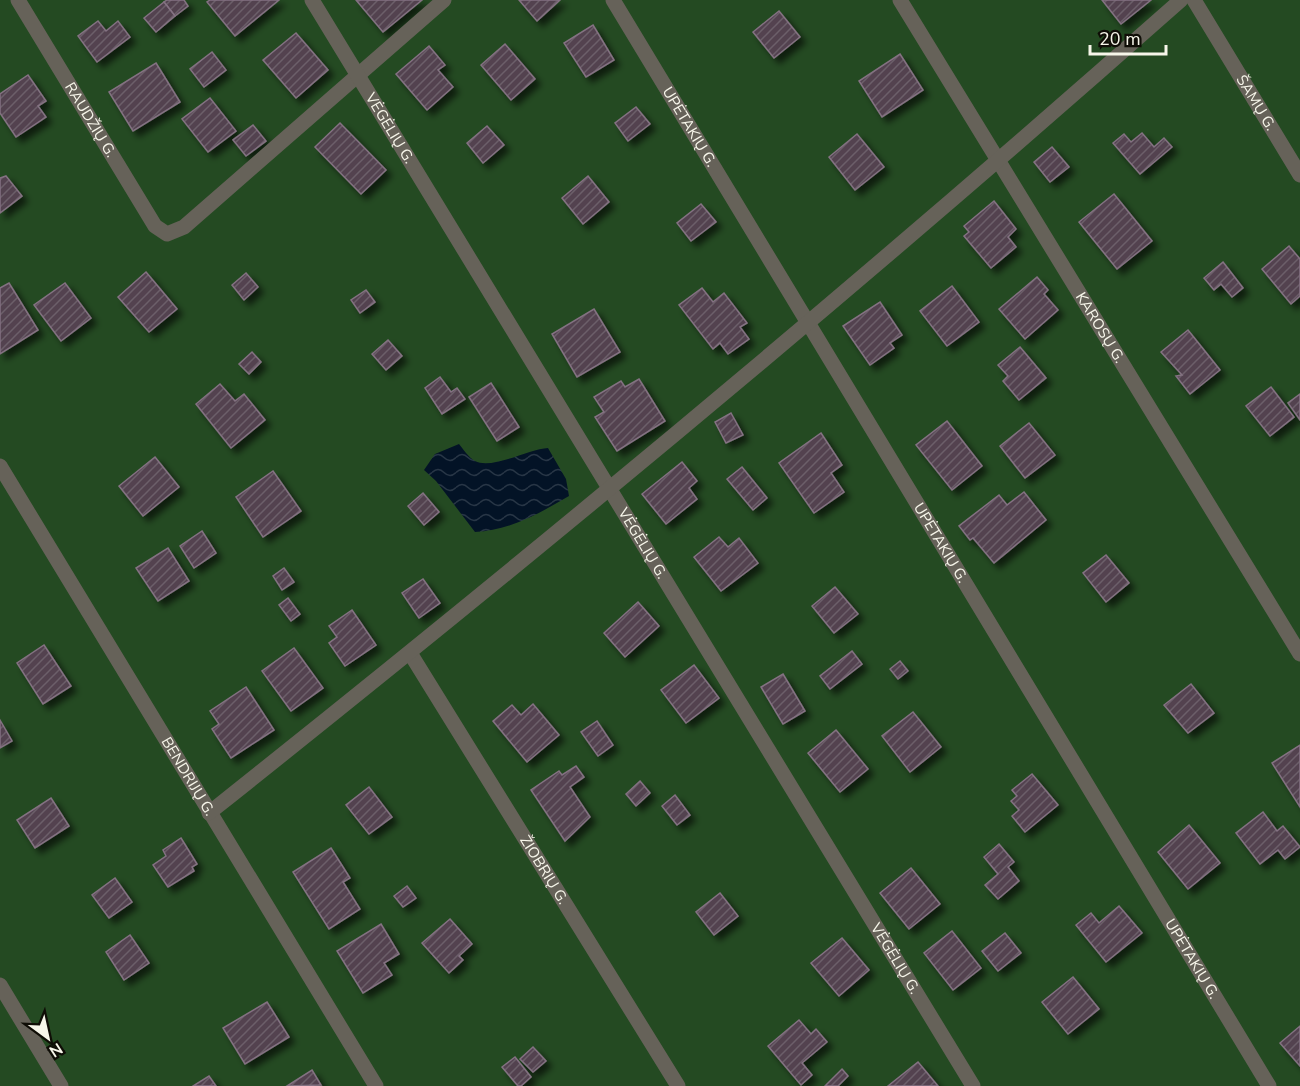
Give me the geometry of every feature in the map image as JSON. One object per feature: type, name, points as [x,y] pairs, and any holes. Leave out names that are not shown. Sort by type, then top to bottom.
[{"type":"street","name":"RAUDŽIŲ G.","points":[[18,0],[155,226],[167,234],[184,227],[356,75]]},
{"type":"street","name":"VĖGĖLIŲ G.","points":[[312,0],[973,1086]]},
{"type":"street","points":[[356,75],[444,0]]},
{"type":"street","name":"UPĖTAKIŲ G.","points":[[613,0],[1269,1086]]},
{"type":"street","name":"KAROSŲ G.","points":[[900,0],[1300,654]]},
{"type":"street","points":[[209,813],[611,489],[999,161],[1181,0]]},
{"type":"street","name":"ŠAMŲ G.","points":[[1194,0],[1300,176]]},
{"type":"street","name":"BENDRIJŲ G.","points":[[0,465],[376,1086]]},
{"type":"street","name":"ŽIOBRIŲ G.","points":[[410,653],[678,1086]]},
{"type":"street","points":[[0,985],[61,1086]]},
{"type":"green space","points":[[0,0],[1300,0],[1300,1086],[0,1086]]},
{"type":"water","points":[[459,444],[473,460],[482,463],[501,461],[548,448],[566,479],[569,496],[512,525],[475,532],[436,481],[424,470],[435,454]]},
{"type":"building","points":[[184,0],[188,6],[175,16],[164,2]]},
{"type":"building","points":[[210,0],[279,0],[235,36],[207,2]]},
{"type":"building","points":[[356,0],[422,0],[383,32]]},
{"type":"building","points":[[519,0],[560,0],[537,21]]},
{"type":"building","points":[[1102,0],[1151,0],[1121,24]]},
{"type":"building","points":[[164,2],[175,16],[156,32],[144,18]]},
{"type":"building","points":[[779,11],[800,37],[774,58],[753,32]]},
{"type":"building","points":[[98,21],[106,31],[118,21],[130,37],[97,62],[78,36]]},
{"type":"building","points":[[593,25],[614,60],[586,77],[564,43]]},
{"type":"building","points":[[296,33],[328,70],[296,98],[263,60]]},
{"type":"building","points":[[505,44],[535,79],[511,100],[481,65]]},
{"type":"building","points":[[429,46],[445,65],[438,70],[453,87],[427,110],[396,74]]},
{"type":"building","points":[[212,52],[226,70],[204,87],[190,69]]},
{"type":"building","points":[[900,54],[923,90],[882,117],[859,81]]},
{"type":"building","points":[[156,63],[180,102],[133,131],[109,92]]},
{"type":"building","points":[[28,75],[46,101],[38,106],[46,117],[16,137],[0,113],[0,94]]},
{"type":"building","points":[[210,98],[236,131],[208,152],[182,119]]},
{"type":"building","points":[[636,107],[650,124],[628,141],[615,123]]},
{"type":"building","points":[[340,123],[386,170],[361,194],[315,147]]},
{"type":"building","points":[[253,125],[266,141],[246,156],[233,140]]},
{"type":"building","points":[[487,126],[504,145],[483,163],[467,143]]},
{"type":"building","points":[[1142,133],[1154,147],[1164,138],[1172,147],[1140,174],[1113,143],[1124,134],[1131,142]]},
{"type":"building","points":[[857,134],[884,167],[855,190],[829,157]]},
{"type":"building","points":[[1052,147],[1069,167],[1050,182],[1034,162]]},
{"type":"building","points":[[6,176],[22,196],[0,213],[0,178]]},
{"type":"building","points":[[588,176],[609,202],[583,224],[562,198]]},
{"type":"building","points":[[1114,194],[1152,241],[1117,269],[1079,222]]},
{"type":"building","points":[[994,201],[1016,229],[1008,237],[1016,247],[991,268],[964,236],[969,232],[964,226]]},
{"type":"building","points":[[701,204],[716,222],[691,241],[677,223]]},
{"type":"building","points":[[1289,246],[1300,259],[1300,296],[1291,304],[1262,269]]},
{"type":"building","points":[[1223,262],[1243,288],[1232,297],[1221,284],[1214,290],[1204,278]]},
{"type":"building","points":[[146,272],[177,309],[149,332],[118,297]]},
{"type":"building","points":[[246,273],[258,287],[244,300],[232,285]]},
{"type":"building","points":[[1037,277],[1048,290],[1044,294],[1058,310],[1025,339],[999,309]]},
{"type":"building","points":[[9,283],[38,330],[0,354],[0,288]]},
{"type":"building","points":[[65,283],[91,318],[61,341],[34,305]]},
{"type":"building","points":[[952,286],[979,322],[947,346],[920,311]]},
{"type":"building","points":[[702,288],[713,302],[724,293],[747,323],[740,327],[749,339],[728,354],[720,343],[713,349],[679,305]]},
{"type":"building","points":[[366,290],[375,302],[360,313],[351,300]]},
{"type":"building","points":[[880,302],[902,335],[890,343],[894,348],[870,365],[843,326]]},
{"type":"building","points":[[594,309],[620,352],[577,377],[552,334]]},
{"type":"building","points":[[1188,330],[1220,370],[1190,394],[1176,376],[1182,375],[1161,352]]},
{"type":"building","points":[[388,340],[402,356],[386,370],[372,354]]},
{"type":"building","points":[[1020,347],[1046,378],[1019,400],[1003,381],[1008,376],[998,365]]},
{"type":"building","points":[[252,352],[261,362],[249,374],[239,364]]},
{"type":"building","points":[[440,377],[451,392],[457,388],[465,399],[442,414],[425,388]]},
{"type":"building","points":[[639,379],[665,421],[617,451],[595,417],[604,412],[594,397],[621,381],[625,387]]},
{"type":"building","points":[[491,383],[519,427],[497,441],[469,397]]},
{"type":"building","points":[[220,384],[235,401],[244,394],[265,420],[231,448],[196,404]]},
{"type":"building","points":[[1271,387],[1294,417],[1270,436],[1246,406]]},
{"type":"building","points":[[1300,394],[1300,420],[1288,403]]},
{"type":"building","points":[[731,413],[743,435],[726,443],[715,422]]},
{"type":"building","points":[[947,421],[982,466],[952,490],[916,445]]},
{"type":"building","points":[[1029,423],[1055,455],[1025,478],[1000,446]]},
{"type":"building","points":[[821,433],[842,465],[831,473],[844,492],[814,513],[779,463]]},
{"type":"building","points":[[155,457],[179,487],[143,516],[119,486]]},
{"type":"building","points":[[682,462],[697,481],[689,488],[697,499],[666,524],[642,494]]},
{"type":"building","points":[[742,467],[767,498],[753,510],[727,479]]},
{"type":"building","points":[[273,471],[301,511],[263,537],[236,497]]},
{"type":"building","points":[[1024,492],[1046,520],[994,563],[973,538],[970,540],[959,526],[999,495],[1007,505]]},
{"type":"building","points":[[423,493],[439,512],[424,525],[408,506]]},
{"type":"building","points":[[202,531],[216,553],[194,568],[180,546]]},
{"type":"building","points":[[719,537],[728,547],[739,538],[758,563],[721,591],[694,557]]},
{"type":"building","points":[[168,548],[189,581],[158,601],[136,568]]},
{"type":"building","points":[[1106,555],[1129,583],[1106,602],[1083,573]]},
{"type":"building","points":[[284,568],[294,582],[282,590],[273,576]]},
{"type":"building","points":[[423,579],[440,603],[419,618],[402,593]]},
{"type":"building","points":[[835,587],[858,614],[834,633],[812,606]]},
{"type":"building","points":[[288,598],[300,614],[291,621],[279,605]]},
{"type":"building","points":[[638,602],[659,626],[625,657],[604,633]]},
{"type":"building","points":[[352,610],[376,645],[345,666],[329,643],[337,637],[329,626]]},
{"type":"building","points":[[44,645],[71,686],[43,704],[17,663]]},
{"type":"building","points":[[294,648],[323,688],[291,711],[262,671]]},
{"type":"building","points":[[852,651],[862,664],[830,689],[820,676]]},
{"type":"building","points":[[900,661],[908,671],[898,679],[890,669]]},
{"type":"building","points":[[694,665],[719,698],[686,723],[661,690]]},
{"type":"building","points":[[783,674],[805,711],[783,724],[761,687]]},
{"type":"building","points":[[1191,684],[1214,713],[1188,733],[1164,705]]},
{"type":"building","points":[[246,687],[274,730],[231,758],[212,729],[219,724],[210,711]]},
{"type":"building","points":[[533,704],[559,735],[527,762],[493,721],[512,705],[521,715]]},
{"type":"building","points":[[913,712],[941,747],[910,772],[882,736]]},
{"type":"building","points":[[0,720],[12,741],[0,748]]},
{"type":"building","points":[[597,721],[613,745],[598,756],[581,732]]},
{"type":"building","points":[[836,730],[868,769],[840,792],[808,753]]},
{"type":"building","points":[[1300,745],[1300,807],[1272,763]]},
{"type":"building","points":[[576,766],[584,777],[570,787],[590,817],[565,841],[531,790],[559,771],[562,775]]},
{"type":"building","points":[[1032,774],[1058,805],[1025,832],[1012,816],[1019,810],[1011,801],[1017,796],[1012,790]]},
{"type":"building","points":[[640,781],[650,793],[636,806],[626,794]]},
{"type":"building","points":[[369,787],[392,817],[369,834],[346,805]]},
{"type":"building","points":[[675,795],[690,815],[677,825],[662,806]]},
{"type":"building","points":[[51,798],[69,826],[35,848],[17,820]]},
{"type":"building","points":[[1263,812],[1277,831],[1283,826],[1300,847],[1285,859],[1278,850],[1260,864],[1236,833]]},
{"type":"building","points":[[1189,825],[1220,863],[1188,889],[1158,852]]},
{"type":"building","points":[[181,838],[197,864],[192,867],[194,871],[168,887],[153,865],[166,856],[163,850]]},
{"type":"building","points":[[999,844],[1014,862],[1008,867],[1019,881],[998,899],[985,885],[998,874],[984,857]]},
{"type":"building","points":[[331,848],[350,878],[343,882],[360,909],[329,929],[293,872]]},
{"type":"building","points":[[911,868],[940,904],[909,929],[880,893]]},
{"type":"building","points":[[115,878],[132,902],[109,918],[92,895]]},
{"type":"building","points":[[407,886],[416,898],[403,907],[394,896]]},
{"type":"building","points":[[720,893],[738,916],[714,935],[696,912]]},
{"type":"building","points":[[1119,906],[1142,933],[1106,962],[1076,925],[1091,913],[1099,923]]},
{"type":"building","points":[[450,919],[472,944],[459,956],[463,960],[449,973],[422,943]]},
{"type":"building","points":[[381,924],[399,954],[384,963],[392,975],[363,993],[337,951]]},
{"type":"building","points":[[952,931],[981,968],[953,990],[924,953]]},
{"type":"building","points":[[1005,933],[1021,953],[998,971],[982,951]]},
{"type":"building","points":[[130,935],[149,963],[124,980],[106,952]]},
{"type":"building","points":[[842,938],[869,970],[839,996],[811,963]]},
{"type":"building","points":[[1073,977],[1099,1009],[1068,1034],[1042,1002]]},
{"type":"building","points":[[267,1002],[289,1037],[245,1064],[223,1028]]},
{"type":"building","points":[[799,1020],[811,1034],[816,1029],[827,1042],[802,1063],[812,1075],[801,1085],[768,1046]]},
{"type":"building","points":[[1300,1026],[1300,1066],[1280,1043]]},
{"type":"building","points":[[533,1047],[546,1061],[533,1072],[520,1059]]},
{"type":"building","points":[[515,1057],[531,1077],[521,1086],[518,1086],[502,1067]]},
{"type":"building","points":[[918,1062],[938,1086],[888,1086]]},
{"type":"building","points":[[842,1069],[848,1076],[838,1086],[825,1086]]},
{"type":"building","points":[[312,1070],[321,1085],[287,1086]]},
{"type":"building","points":[[209,1076],[216,1086],[193,1086]]}]
